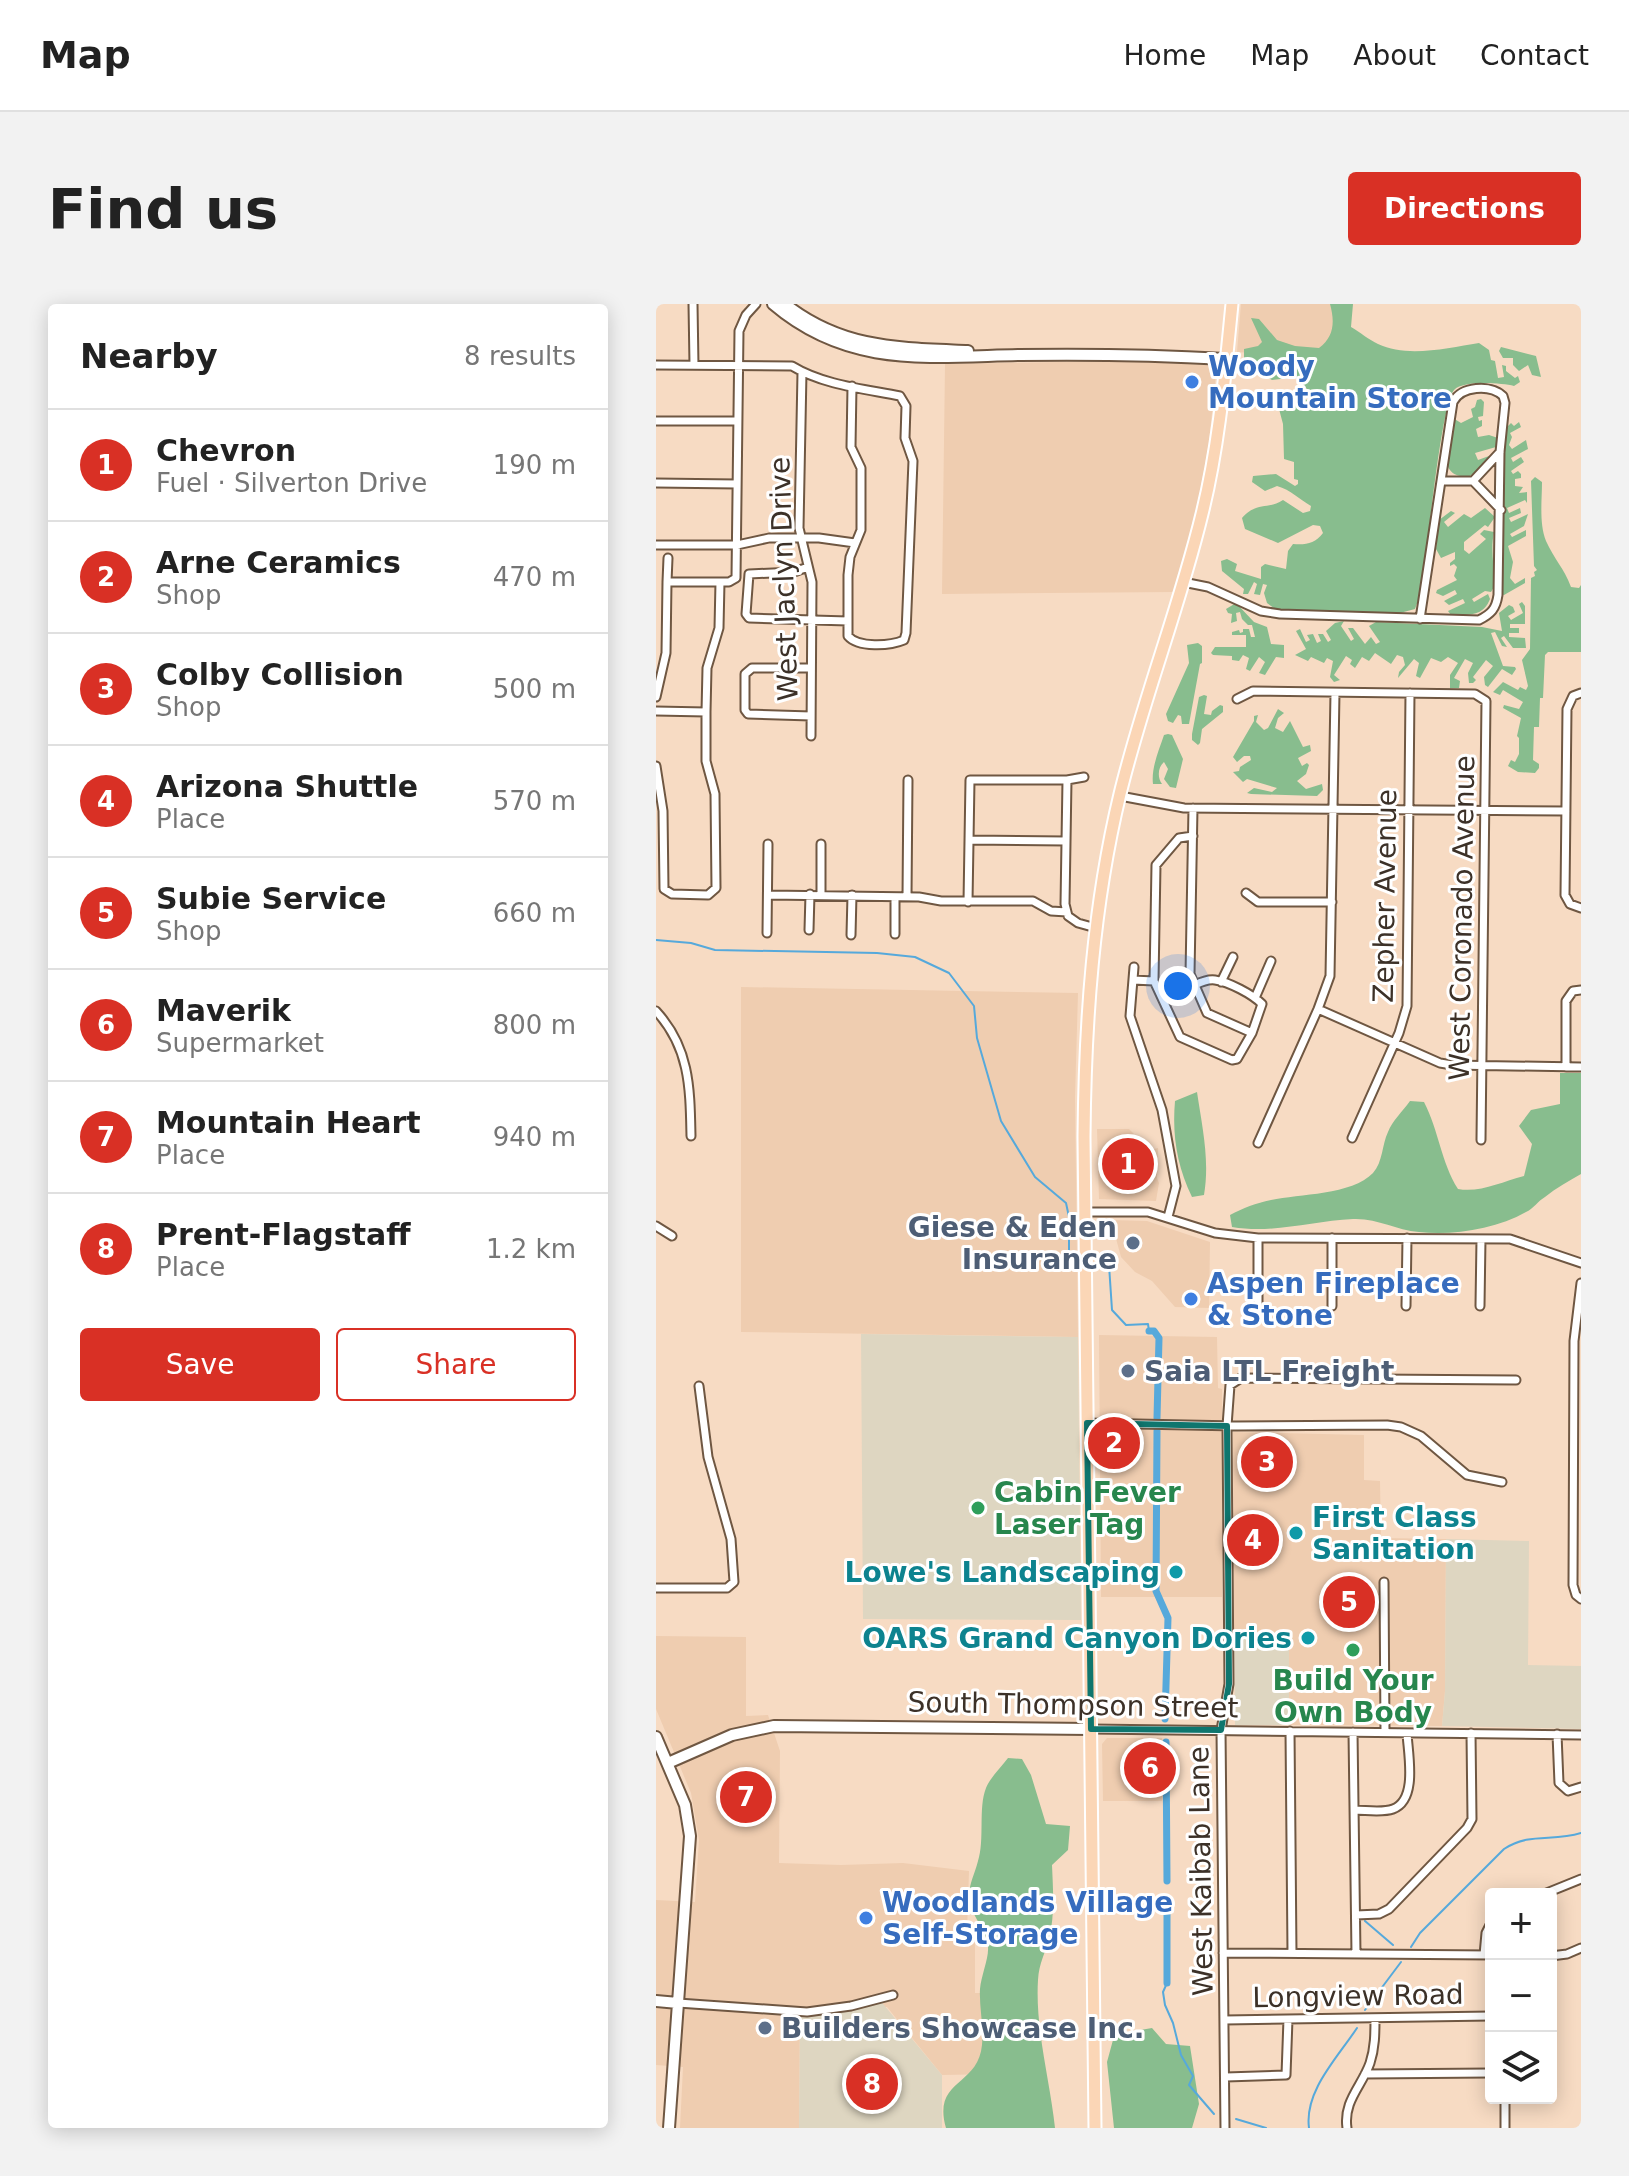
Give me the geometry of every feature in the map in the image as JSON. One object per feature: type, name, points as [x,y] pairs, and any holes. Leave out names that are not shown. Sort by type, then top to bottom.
[{"type":"main road","points":[[1095,2128],[1084,1079],[1096,928],[1120,796],[1207,491],[1232,304]]},
{"type":"street","points":[[693,304],[694,365]]},
{"type":"street","points":[[667,582],[729,582],[736,578],[739,331],[746,315],[756,304]]},
{"type":"street","points":[[773,304],[810,331],[876,354],[943,358],[1133,355],[1226,359]]},
{"type":"street","points":[[785,304],[806,321],[853,340],[890,347],[1018,355]]},
{"type":"street","points":[[656,365],[792,366],[802,372],[900,396],[904,400],[905,438],[913,461],[912,537],[908,558],[906,633],[904,640],[897,643],[852,641],[848,636],[848,575],[861,530],[861,468],[851,447],[852,386]]},
{"type":"street","name":"West Jaclyn Drive","points":[[802,372],[799,538],[812,582],[811,736]]},
{"type":"street","points":[[1183,582],[1208,587],[1261,611],[1280,614],[1420,619],[1479,620],[1494,610],[1498,595],[1503,396],[1496,390],[1478,389],[1459,393],[1452,405],[1420,619]]},
{"type":"street","points":[[656,421],[737,421]]},
{"type":"street","points":[[1473,481],[1500,452]]},
{"type":"street","points":[[1441,481],[1473,481],[1501,510]]},
{"type":"street","points":[[656,483],[737,484]]},
{"type":"street","points":[[656,545],[737,545],[769,538],[855,543]]},
{"type":"street","points":[[656,697],[668,558]]},
{"type":"street","points":[[808,567],[794,572],[749,574],[746,614],[753,620],[848,621]]},
{"type":"street","points":[[656,766],[663,811],[660,865],[664,889],[667,893],[708,895],[716,888],[715,794],[706,761],[707,668],[719,628],[720,582]]},
{"type":"street","points":[[811,668],[752,668],[745,674],[745,710],[748,714],[811,716]]},
{"type":"street","points":[[1237,699],[1253,691],[1410,693]]},
{"type":"street","points":[[1258,1143],[1330,976],[1335,693]]},
{"type":"street","name":"West Coronado Avenue","points":[[1410,693],[1475,694],[1483,698],[1487,706],[1481,1140]]},
{"type":"street","name":"Zepher Avenue","points":[[1352,1138],[1407,1006],[1410,693]]},
{"type":"street","points":[[1577,695],[1567,709],[1565,895],[1570,904],[1581,908]]},
{"type":"street","points":[[656,711],[706,712]]},
{"type":"street","points":[[968,902],[970,780],[1067,780],[1084,777]]},
{"type":"street","points":[[907,897],[908,780]]},
{"type":"street","points":[[1067,780],[1067,912],[1078,923],[1096,928]]},
{"type":"street","points":[[1120,796],[1193,808],[1566,811]]},
{"type":"street","points":[[1193,808],[1190,974],[1207,1013],[1252,1033]]},
{"type":"street","points":[[1193,836],[1179,838],[1156,865],[1154,981],[1180,1037],[1232,1060],[1237,1059],[1263,1008],[1260,1001],[1221,982],[1209,980],[1195,985]]},
{"type":"street","points":[[969,840],[1066,841]]},
{"type":"street","points":[[767,933],[768,844]]},
{"type":"street","points":[[821,844],[821,895]]},
{"type":"street","points":[[1246,893],[1258,902],[1332,902]]},
{"type":"street","points":[[809,930],[810,894]]},
{"type":"street","points":[[768,895],[852,895],[968,902],[1033,901],[1051,911],[1067,912]]},
{"type":"street","points":[[851,935],[852,895]]},
{"type":"street","points":[[895,897],[895,934]]},
{"type":"street","points":[[1221,982],[1233,957]]},
{"type":"street","points":[[1255,998],[1271,961]]},
{"type":"street","points":[[1134,967],[1130,1016],[1162,1110],[1176,1186],[1168,1217]]},
{"type":"street","points":[[1133,980],[1154,981]]},
{"type":"street","points":[[1566,1067],[1566,1001],[1573,991],[1581,990]]},
{"type":"street","points":[[1318,1009],[1440,1063],[1581,1067]]},
{"type":"street","points":[[656,1011],[678,1040],[687,1066],[691,1136]]},
{"type":"street","points":[[1085,1212],[1148,1212],[1215,1233],[1258,1238],[1522,1241],[1581,1263]]},
{"type":"street","points":[[656,1226],[672,1236]]},
{"type":"street","points":[[1258,1238],[1258,1305]]},
{"type":"street","points":[[1332,1238],[1332,1306]]},
{"type":"street","points":[[1406,1306],[1407,1238]]},
{"type":"street","points":[[1480,1306],[1481,1239]]},
{"type":"street","points":[[1581,1283],[1574,1341],[1573,1585],[1581,1599]]},
{"type":"street","name":"West Kaibab Lane","points":[[1225,2128],[1221,1730],[1229,1684],[1228,1391],[1233,1382],[1241,1378],[1516,1380]]},
{"type":"street","points":[[656,1588],[727,1588],[734,1582],[731,1539],[708,1457],[699,1386]]},
{"type":"street","points":[[1087,1423],[1401,1427],[1421,1436],[1467,1475],[1502,1482]]},
{"type":"street","points":[[1384,1582],[1385,1732]]},
{"type":"street","name":"South Thompson Street","points":[[664,1765],[732,1735],[774,1726],[1581,1735]]},
{"type":"street","points":[[1290,1731],[1292,1953]]},
{"type":"street","points":[[1353,1732],[1356,1954]]},
{"type":"street","points":[[1354,1810],[1395,1809],[1406,1798],[1407,1733]]},
{"type":"street","points":[[1356,1915],[1379,1914],[1389,1909],[1467,1828],[1473,1808],[1471,1733]]},
{"type":"street","points":[[1557,1734],[1559,1783],[1568,1791],[1581,1787]]},
{"type":"street","points":[[656,1737],[664,1765],[685,1805],[690,1836],[669,2128]]},
{"type":"street","points":[[1557,1889],[1581,1879]]},
{"type":"street","points":[[1557,1956],[1581,1948]]},
{"type":"street","points":[[1223,1953],[1485,1955]]},
{"type":"street","points":[[656,2001],[807,2012],[848,2007],[893,1995]]},
{"type":"street","name":"Longview Road","points":[[1225,2020],[1485,2016]]},
{"type":"street","points":[[1347,2128],[1348,2105],[1365,2074],[1375,2045],[1375,2018]]},
{"type":"street","points":[[1226,2077],[1286,2075],[1288,2019]]},
{"type":"street","points":[[1365,2074],[1485,2073]]},
{"type":"street","points":[[1505,2104],[1505,2128]]},
{"type":"highlighted area","points":[[1087,1423],[1227,1426],[1229,1684],[1221,1730],[1091,1729]]},
{"type":"shaded area","points":[[1241,304],[1337,304],[1332,359],[1237,352]]},
{"type":"shaded area","points":[[1120,361],[1208,365],[1216,373],[1209,442],[1197,509],[1175,592],[942,594],[945,364]]},
{"type":"shaded area","points":[[741,987],[1078,993],[1075,1097],[1078,1337],[741,1332]]},
{"type":"shaded area","points":[[1097,1129],[1129,1129],[1150,1150],[1158,1148],[1156,1201],[1099,1199]]},
{"type":"shaded area","points":[[1111,1220],[1147,1221],[1210,1242],[1209,1308],[1175,1307],[1152,1281],[1135,1272],[1121,1257]]},
{"type":"shaded area","points":[[861,1334],[1078,1337],[1081,1620],[863,1619]]},
{"type":"shaded area","points":[[1099,1335],[1217,1337],[1218,1388],[1222,1389],[1222,1597],[1101,1597]]},
{"type":"shaded area","points":[[1233,1432],[1364,1435],[1364,1480],[1380,1481],[1381,1538],[1446,1539],[1442,1726],[1289,1725],[1288,1640],[1234,1639]]},
{"type":"shaded area","points":[[1446,1539],[1529,1541],[1528,1665],[1581,1666],[1581,1729],[1442,1726]]},
{"type":"shaded area","points":[[656,1636],[746,1637],[746,1716],[768,1715],[780,1751],[779,1863],[903,1863],[969,1871],[967,1932],[975,1933],[975,1993],[992,1993],[995,2074],[942,2075],[887,2007],[800,2012],[799,2128],[680,2128],[683,2067],[656,2065],[656,1900],[695,1902],[699,1840],[691,1793],[656,1709]]},
{"type":"shaded area","points":[[1234,1639],[1289,1639],[1289,1725],[1235,1725]]},
{"type":"shaded area","points":[[1107,1738],[1162,1738],[1162,1801],[1103,1801],[1102,1744]]},
{"type":"shaded area","points":[[879,1999],[942,2075],[942,2128],[799,2128],[800,2012]]},
{"type":"green space","points":[[1330,304],[1353,304],[1351,327],[1389,348],[1428,351],[1479,343],[1489,350],[1491,360],[1495,361],[1498,378],[1504,377],[1502,365],[1515,378],[1518,376],[1520,382],[1514,386],[1474,384],[1454,390],[1439,451],[1422,589],[1415,609],[1396,614],[1278,611],[1267,603],[1264,593],[1267,585],[1263,584],[1260,595],[1254,594],[1257,584],[1254,582],[1248,594],[1243,594],[1244,589],[1222,571],[1221,561],[1227,559],[1237,564],[1235,571],[1261,579],[1261,567],[1265,564],[1286,569],[1288,551],[1293,544],[1310,543],[1323,533],[1320,526],[1313,525],[1278,543],[1245,529],[1242,518],[1247,513],[1283,500],[1303,513],[1310,511],[1311,506],[1287,490],[1277,486],[1265,491],[1252,482],[1253,476],[1276,474],[1295,486],[1298,484],[1298,480],[1294,479],[1294,462],[1284,459],[1283,424],[1279,409],[1285,404],[1281,396],[1283,392],[1313,402],[1315,400],[1298,377],[1272,380],[1244,365],[1244,349],[1262,342],[1251,318],[1259,319],[1277,340],[1295,346],[1319,348],[1332,329]]},
{"type":"green space","points":[[1501,347],[1536,356],[1541,377],[1532,375],[1528,365],[1519,371],[1513,365],[1513,358],[1503,358],[1499,351]]},
{"type":"green space","points":[[1481,399],[1484,402],[1483,416],[1478,417],[1479,421],[1482,420],[1482,426],[1476,429],[1478,437],[1489,435],[1498,438],[1496,447],[1475,453],[1478,460],[1489,456],[1488,461],[1470,476],[1459,476],[1452,472],[1446,457],[1453,418],[1461,423],[1473,417],[1471,409]]},
{"type":"green space","points":[[1519,422],[1521,427],[1510,433],[1509,445],[1512,449],[1526,440],[1528,449],[1511,458],[1513,462],[1521,457],[1524,462],[1511,471],[1521,474],[1521,478],[1515,479],[1515,486],[1523,487],[1519,493],[1527,492],[1527,503],[1525,500],[1507,508],[1509,513],[1520,508],[1521,513],[1509,518],[1511,522],[1528,514],[1524,526],[1510,534],[1512,537],[1526,530],[1526,536],[1508,546],[1513,562],[1510,578],[1515,584],[1525,578],[1525,583],[1504,595],[1499,594],[1505,429],[1511,423],[1514,426]]},
{"type":"green space","points":[[1535,477],[1542,482],[1542,519],[1546,541],[1571,587],[1579,588],[1581,585],[1581,652],[1548,652],[1545,655],[1539,727],[1534,727],[1533,760],[1539,764],[1535,773],[1518,772],[1508,766],[1511,760],[1515,762],[1519,754],[1517,736],[1521,718],[1503,708],[1504,705],[1519,709],[1523,702],[1503,690],[1500,695],[1493,692],[1503,682],[1518,690],[1520,687],[1526,690],[1528,686],[1522,660],[1530,649],[1531,578],[1537,570],[1534,566],[1531,481]]},
{"type":"green space","points":[[1485,508],[1495,517],[1488,527],[1485,525],[1464,542],[1464,550],[1469,554],[1486,539],[1480,534],[1484,530],[1494,532],[1494,587],[1491,592],[1485,591],[1472,599],[1474,602],[1488,594],[1490,599],[1487,605],[1479,612],[1451,615],[1448,611],[1465,603],[1463,599],[1449,605],[1444,601],[1457,594],[1455,590],[1443,596],[1436,593],[1457,580],[1454,576],[1457,567],[1454,564],[1450,566],[1455,552],[1441,558],[1436,549],[1439,520],[1451,511],[1455,513],[1444,522],[1448,527],[1464,514],[1471,518]]},
{"type":"green space","points":[[1522,602],[1525,606],[1525,624],[1510,624],[1510,628],[1519,628],[1519,633],[1509,633],[1509,637],[1525,638],[1526,648],[1513,648],[1504,636],[1501,638],[1507,647],[1502,646],[1495,632],[1491,633],[1503,666],[1516,669],[1512,675],[1502,669],[1488,687],[1484,677],[1493,666],[1486,660],[1473,677],[1476,680],[1469,683],[1468,673],[1473,663],[1465,659],[1454,678],[1460,681],[1459,688],[1450,688],[1450,675],[1458,663],[1448,657],[1441,662],[1431,658],[1420,678],[1416,676],[1419,663],[1414,659],[1398,678],[1405,665],[1403,657],[1397,655],[1391,664],[1375,653],[1369,661],[1362,657],[1355,668],[1346,656],[1334,675],[1340,680],[1334,682],[1330,677],[1333,661],[1327,658],[1324,663],[1311,657],[1308,661],[1295,655],[1306,649],[1296,631],[1300,629],[1306,642],[1310,640],[1307,635],[1313,634],[1317,643],[1321,641],[1318,634],[1323,634],[1328,642],[1331,640],[1326,631],[1335,623],[1344,621],[1341,626],[1351,641],[1354,639],[1348,628],[1353,628],[1365,644],[1371,637],[1376,644],[1380,642],[1369,626],[1376,622],[1482,627],[1502,631],[1499,613],[1509,605],[1513,607],[1515,612],[1508,616],[1511,620],[1523,613],[1519,604]]},
{"type":"green space","points":[[1236,603],[1254,622],[1267,627],[1271,644],[1284,645],[1284,658],[1276,657],[1265,675],[1259,673],[1265,662],[1259,657],[1250,671],[1246,669],[1249,658],[1243,655],[1239,661],[1232,660],[1232,656],[1211,653],[1215,647],[1246,647],[1246,635],[1232,635],[1232,632],[1249,629],[1251,637],[1255,637],[1252,625],[1242,619],[1240,612],[1236,613],[1237,621],[1231,623],[1232,614],[1226,609]]},
{"type":"green space","points":[[1198,643],[1202,646],[1202,663],[1189,724],[1182,724],[1178,715],[1173,723],[1168,721],[1166,714],[1189,663],[1187,645]]},
{"type":"green space","points":[[1207,696],[1204,714],[1211,715],[1220,705],[1223,712],[1202,729],[1198,745],[1192,740],[1192,734],[1199,697]]},
{"type":"green space","points":[[1278,709],[1284,713],[1278,718],[1275,728],[1283,732],[1290,721],[1303,747],[1310,745],[1311,751],[1298,758],[1302,766],[1309,765],[1306,774],[1297,781],[1306,789],[1322,784],[1323,790],[1317,796],[1247,793],[1254,788],[1272,792],[1277,788],[1247,779],[1243,782],[1233,772],[1239,771],[1251,760],[1250,756],[1244,756],[1237,762],[1233,757],[1254,716],[1258,715],[1256,722],[1264,730]]},
{"type":"green space","points":[[1164,735],[1172,735],[1183,759],[1176,788],[1170,787],[1164,779],[1168,769],[1164,762],[1159,772],[1162,784],[1153,784],[1156,759]]},
{"type":"green space","points":[[1560,1073],[1581,1073],[1581,1174],[1529,1211],[1488,1227],[1445,1233],[1410,1231],[1362,1219],[1262,1229],[1232,1227],[1230,1215],[1250,1206],[1339,1190],[1364,1180],[1376,1169],[1390,1128],[1410,1101],[1424,1102],[1458,1189],[1482,1188],[1524,1176],[1532,1144],[1519,1126],[1531,1110],[1560,1104]]},
{"type":"green space","points":[[1197,1092],[1205,1143],[1206,1182],[1204,1195],[1192,1197],[1179,1162],[1174,1114],[1175,1101]]},
{"type":"green space","points":[[1008,1758],[1022,1759],[1031,1775],[1046,1824],[1070,1826],[1068,1850],[1052,1865],[1052,1921],[1038,1980],[1041,2036],[1055,2128],[946,2128],[943,2112],[945,2100],[973,2069],[982,2045],[980,1989],[988,1947],[972,1909],[969,1892],[980,1853],[982,1805],[986,1788]]},
{"type":"green space","points":[[1152,2028],[1166,2044],[1190,2046],[1199,2104],[1192,2128],[1114,2128],[1107,2062],[1113,2040],[1129,2032]]},
{"type":"waterway","points":[[656,940],[691,943],[715,950],[877,953],[915,957],[949,973],[974,1006],[977,1038],[1001,1121],[1035,1177],[1066,1203],[1069,1260],[1074,1260]]},
{"type":"waterway","points":[[1103,1259],[1109,1265],[1112,1310],[1126,1325],[1148,1324],[1149,1331]]},
{"type":"waterway","points":[[1149,1331],[1154,1331],[1159,1338],[1157,1418]]},
{"type":"waterway","points":[[1157,1431],[1156,1591],[1168,1618],[1165,1719]]},
{"type":"waterway","points":[[1166,1742],[1167,1881]]},
{"type":"waterway","points":[[1411,1947],[1420,1933],[1504,1849],[1532,1839],[1581,1833]]},
{"type":"waterway","points":[[1167,1903],[1167,1983]]},
{"type":"waterway","points":[[1365,1921],[1393,1945]]},
{"type":"waterway","points":[[1365,2010],[1401,1962]]},
{"type":"waterway","points":[[1167,1983],[1163,1992],[1165,2005],[1181,2055],[1193,2076],[1189,2085],[1214,2114]]},
{"type":"waterway","points":[[1309,2128],[1309,2114],[1317,2088],[1357,2028]]},
{"type":"waterway","points":[[1236,2119],[1266,2128]]},
{"type":"place","name":"Woody Mountain Store","points":[[1192,382]]},
{"type":"place","name":"Chevron","points":[[1128,1164]]},
{"type":"place","name":"Giese & Eden Insurance","points":[[1133,1243]]},
{"type":"place","name":"Aspen Fireplace & Stone","points":[[1191,1299]]},
{"type":"place","name":"Saia LTL Freight","points":[[1128,1371]]},
{"type":"place","name":"Arne Ceramics","points":[[1114,1443]]},
{"type":"place","name":"Colby Collision","points":[[1267,1462]]},
{"type":"place","name":"Cabin Fever Laser Tag","points":[[978,1508]]},
{"type":"place","name":"First Class Sanitation","points":[[1296,1533]]},
{"type":"place","name":"Arizona Shuttle","points":[[1253,1540]]},
{"type":"place","name":"Lowe's Landscaping","points":[[1176,1572]]},
{"type":"place","name":"Subie Service","points":[[1349,1602]]},
{"type":"place","name":"OARS Grand Canyon Dories","points":[[1308,1638]]},
{"type":"place","name":"Build Your Own Body","points":[[1353,1650]]},
{"type":"place","name":"Maverik","points":[[1150,1768]]},
{"type":"place","name":"Mountain Heart","points":[[746,1797]]},
{"type":"place","name":"Woodlands Village Self-Storage","points":[[866,1918]]},
{"type":"place","name":"Builders Showcase Inc.","points":[[765,2028]]},
{"type":"place","name":"Prent-Flagstaff","points":[[872,2084]]}]
